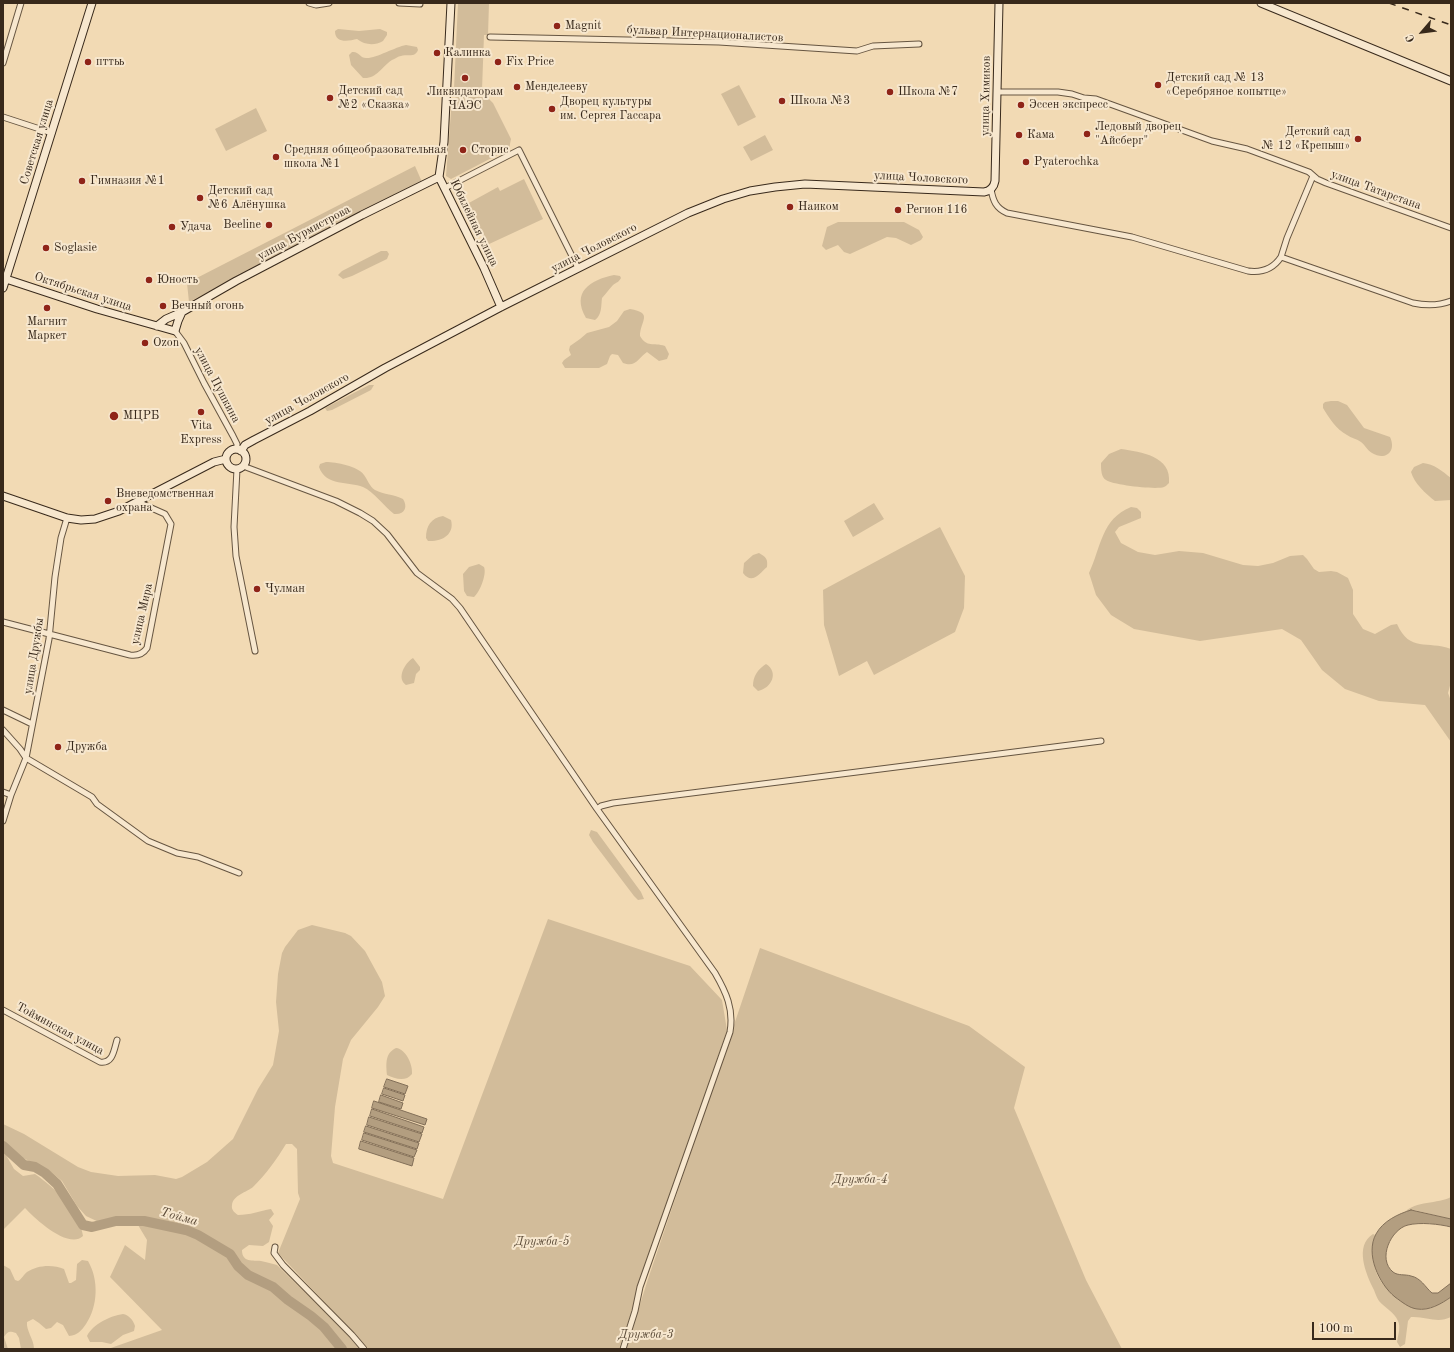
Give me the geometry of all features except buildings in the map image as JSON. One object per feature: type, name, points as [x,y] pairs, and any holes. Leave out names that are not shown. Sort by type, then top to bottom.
[{"type":"street","points":[[3,63],[21,3]]},
{"type":"street","name":"Советская улица","points":[[3,288],[4,278],[52,133],[92,3]]},
{"type":"street","points":[[309,3],[323,5],[329,3]]},
{"type":"street","points":[[399,3],[420,4]]},
{"type":"street","name":"Юбилейная улица","points":[[451,3],[444,142],[439,177],[484,268],[501,307]]},
{"type":"street","name":"улица Химиков","points":[[991,189],[995,181],[999,3]]},
{"type":"street","points":[[1260,3],[1451,81]]},
{"type":"street","name":"бульвар Интернационалистов","points":[[490,37],[719,42],[857,51],[873,46],[919,44]]},
{"type":"street","name":"улица Татарстана","points":[[997,92],[1058,92],[1096,99],[1212,141],[1254,151],[1309,172],[1326,183],[1451,228]]},
{"type":"street","points":[[3,118],[52,133]]},
{"type":"street","points":[[445,188],[519,150],[578,268]]},
{"type":"street","points":[[991,189],[995,204],[1007,212],[1132,237],[1248,271],[1259,272],[1267,270],[1275,265],[1281,257],[1287,238],[1313,176]]},
{"type":"street","name":"улица Бурмистрова","points":[[157,326],[166,319],[182,312],[236,280],[439,177]]},
{"type":"street","name":"улица Чоловского","points":[[239,450],[245,445],[310,411],[385,368],[501,307],[688,213],[723,199],[775,187],[818,184],[984,192],[991,189]]},
{"type":"street","points":[[1281,257],[1413,303],[1430,306],[1444,304],[1451,301]]},
{"type":"street","name":"Октябрьская улица","points":[[4,278],[97,309],[175,331]]},
{"type":"street","points":[[175,331],[182,312]]},
{"type":"street","name":"улица Пушкина","points":[[175,331],[184,343],[239,450]]},
{"type":"street","points":[[226,460],[230,452],[239,450],[246,458],[240,468],[234,527],[236,556],[255,651]]},
{"type":"street","points":[[226,460],[230,467],[240,468],[336,501],[360,513],[381,528],[417,573],[452,599],[460,608],[596,809],[715,973],[726,993],[732,1014],[730,1032],[640,1287],[635,1311],[623,1349]]},
{"type":"street","points":[[3,496],[67,518],[81,520],[101,518],[111,515],[138,502],[214,462],[226,460]]},
{"type":"street","name":"улица Мира","points":[[3,622],[130,655],[139,655],[147,648],[171,524],[165,514],[138,502]]},
{"type":"street","name":"улица Дружбы","points":[[3,821],[11,795],[26,758],[50,634],[60,538],[67,518]]},
{"type":"street","points":[[3,710],[32,724]]},
{"type":"street","points":[[3,730],[26,758],[92,797],[97,804],[148,841],[177,853],[198,857],[238,873]]},
{"type":"street","points":[[596,809],[613,803],[1100,741]]},
{"type":"street","points":[[3,792],[11,795]]},
{"type":"street","name":"Тойминская улица","points":[[3,1010],[100,1062],[105,1063],[109,1060],[117,1040]]},
{"type":"street","points":[[275,1247],[274,1253],[283,1265],[364,1349]]},
{"type":"green space","points":[[458,3],[489,3],[488,35],[484,35],[482,90],[454,89]]},
{"type":"green space","points":[[338,29],[359,31],[380,29],[387,32],[387,35],[383,41],[376,44],[363,43],[357,39],[343,41],[337,38],[335,31]]},
{"type":"green space","points":[[406,45],[417,47],[417,52],[413,55],[400,56],[392,60],[372,77],[363,78],[351,65],[349,55],[352,52],[364,58],[370,58]]},
{"type":"green space","points":[[739,85],[756,117],[738,126],[721,94]]},
{"type":"green space","points":[[457,97],[487,97],[493,103],[511,139],[509,149],[451,179],[446,176],[452,99]]},
{"type":"green space","points":[[256,108],[267,131],[226,151],[215,129]]},
{"type":"green space","points":[[765,135],[773,150],[751,161],[743,147]]},
{"type":"green space","points":[[415,166],[422,182],[189,302],[187,283]]},
{"type":"green space","points":[[524,179],[543,219],[487,245],[467,204],[498,187],[500,191]]},
{"type":"green space","points":[[838,222],[904,222],[919,230],[923,237],[921,240],[911,245],[896,238],[887,237],[850,254],[844,252],[838,245],[826,250],[822,246],[827,227]]},
{"type":"green space","points":[[381,251],[387,251],[389,254],[387,259],[343,279],[338,275],[342,271]]},
{"type":"green space","points":[[614,275],[620,276],[621,278],[602,298],[599,316],[595,320],[586,318],[582,309],[581,301],[582,294],[585,289],[597,280]]},
{"type":"green space","points":[[630,309],[644,315],[640,336],[645,342],[665,346],[669,354],[667,359],[659,361],[647,352],[636,362],[627,364],[623,363],[618,355],[612,354],[607,364],[599,368],[565,368],[562,363],[571,355],[569,350],[570,346],[587,333],[609,327],[617,321],[624,311]]},
{"type":"green space","points":[[369,385],[374,385],[371,390],[332,410],[327,411],[325,408]]},
{"type":"green space","points":[[1338,401],[1347,405],[1364,428],[1390,437],[1392,442],[1391,451],[1388,454],[1381,456],[1372,453],[1361,442],[1339,430],[1323,408],[1323,404],[1325,402]]},
{"type":"green space","points":[[1121,449],[1146,454],[1160,461],[1166,467],[1169,474],[1169,483],[1164,487],[1153,488],[1125,485],[1110,482],[1104,479],[1101,470],[1101,463],[1109,454]]},
{"type":"green space","points":[[326,462],[341,464],[357,469],[364,475],[375,490],[403,499],[405,508],[403,512],[394,514],[375,495],[363,487],[332,481],[327,478],[319,467],[320,464]]},
{"type":"green space","points":[[1423,463],[1434,466],[1451,478],[1451,500],[1435,501],[1424,492],[1411,472],[1414,467]]},
{"type":"green space","points":[[874,503],[884,519],[853,537],[844,521]]},
{"type":"green space","points":[[1131,507],[1137,508],[1141,512],[1141,518],[1119,527],[1115,532],[1121,543],[1138,552],[1155,555],[1179,551],[1203,553],[1243,565],[1258,566],[1273,563],[1290,556],[1303,555],[1314,569],[1319,572],[1337,572],[1348,578],[1353,590],[1353,614],[1363,629],[1375,634],[1391,625],[1397,624],[1402,633],[1413,642],[1451,649],[1451,682],[1448,693],[1451,701],[1451,742],[1425,705],[1379,701],[1345,689],[1322,670],[1301,640],[1282,629],[1200,641],[1134,629],[1111,615],[1096,595],[1089,573],[1103,535],[1113,519],[1121,512]]},
{"type":"green space","points":[[443,516],[451,520],[452,525],[449,534],[442,539],[428,541],[426,534],[428,526],[435,519]]},
{"type":"green space","points":[[940,527],[965,576],[964,608],[955,632],[874,675],[867,661],[839,676],[824,625],[823,590]]},
{"type":"green space","points":[[759,553],[766,558],[767,567],[755,577],[749,578],[743,573],[744,563],[753,555]]},
{"type":"green space","points":[[479,564],[484,567],[485,574],[479,591],[474,597],[467,596],[464,591],[463,574],[469,567]]},
{"type":"green space","points":[[413,658],[420,667],[420,670],[416,674],[414,683],[406,685],[402,679],[403,671],[407,663]]},
{"type":"green space","points":[[766,664],[772,671],[772,679],[767,687],[758,691],[753,686],[754,679],[758,671]]},
{"type":"green space","points":[[591,830],[597,832],[641,892],[644,899],[638,900],[634,896],[593,842],[589,835]]},
{"type":"green space","name":"Дружба-5","points":[[548,919],[690,966],[722,1000],[727,1030],[619,1349],[369,1349],[278,1253],[300,1199],[298,1193],[297,1149],[292,1144],[286,1144],[258,1182],[253,1187],[238,1196],[233,1202],[232,1208],[238,1215],[251,1214],[271,1209],[274,1214],[269,1220],[273,1226],[269,1242],[263,1246],[249,1245],[242,1250],[242,1254],[248,1260],[261,1261],[277,1265],[363,1349],[108,1349],[162,1330],[110,1277],[125,1245],[145,1260],[147,1240],[138,1225],[103,1224],[86,1216],[77,1206],[62,1181],[51,1172],[3,1148],[3,1124],[24,1134],[78,1167],[91,1172],[118,1176],[155,1175],[176,1179],[207,1162],[233,1139],[258,1089],[273,1065],[279,1031],[276,1002],[278,974],[282,953],[298,930],[312,925],[345,933],[351,936],[365,951],[382,982],[385,996],[351,1040],[343,1059],[335,1107],[331,1156],[333,1163],[443,1199]]},
{"type":"green space","name":"Дружба-4","points":[[760,948],[969,1026],[1025,1067],[1014,1108],[1086,1280],[1122,1349],[626,1349],[648,1279]]},
{"type":"green space","points":[[396,1048],[400,1049],[406,1054],[410,1062],[412,1074],[410,1077],[397,1079],[387,1075],[388,1056],[392,1050]]},
{"type":"green space","points":[[3,1153],[6,1155],[14,1169],[23,1176],[35,1174],[58,1193],[72,1209],[81,1227],[83,1236],[77,1239],[69,1239],[61,1236],[36,1219],[25,1208],[3,1230]]},
{"type":"green space","points":[[1451,1197],[1451,1219],[1414,1210],[1405,1212],[1409,1208],[1421,1204],[1440,1201]]},
{"type":"green space","points":[[1373,1234],[1375,1235],[1373,1254],[1377,1274],[1384,1285],[1407,1304],[1413,1308],[1421,1310],[1439,1305],[1451,1297],[1451,1317],[1436,1320],[1411,1317],[1408,1321],[1405,1344],[1400,1347],[1397,1342],[1399,1323],[1392,1313],[1379,1301],[1363,1260],[1364,1246],[1367,1239]]},
{"type":"green space","points":[[82,1260],[88,1261],[92,1268],[96,1293],[90,1317],[81,1331],[75,1335],[69,1336],[63,1325],[57,1322],[51,1328],[46,1329],[33,1319],[27,1322],[27,1325],[34,1349],[21,1349],[19,1338],[16,1333],[10,1332],[4,1337],[8,1349],[3,1349],[3,1265],[10,1269],[15,1280],[18,1281],[27,1272],[35,1268],[45,1266],[60,1267],[64,1269],[69,1283],[71,1283],[76,1280],[77,1264]]},
{"type":"green space","points":[[123,1314],[127,1315],[132,1320],[135,1326],[134,1331],[123,1335],[111,1344],[90,1342],[87,1336],[93,1328],[107,1319]]},
{"type":"shaded area","points":[[387,1079],[408,1086],[405,1094],[384,1087]]},
{"type":"shaded area","points":[[384,1088],[405,1095],[403,1101],[382,1094]]},
{"type":"shaded area","points":[[381,1095],[403,1103],[401,1109],[379,1102]]},
{"type":"shaded area","points":[[374,1101],[427,1119],[425,1125],[372,1108]]},
{"type":"shaded area","points":[[372,1109],[424,1127],[422,1133],[370,1116]]},
{"type":"shaded area","points":[[369,1117],[422,1134],[419,1142],[367,1125]]},
{"type":"shaded area","points":[[366,1126],[419,1143],[417,1149],[364,1132]]},
{"type":"shaded area","points":[[364,1133],[417,1150],[414,1157],[362,1140]]},
{"type":"shaded area","points":[[361,1141],[414,1158],[412,1166],[359,1149]]},
{"type":"shaded area","points":[[1411,1210],[1451,1219],[1451,1227],[1418,1224],[1408,1225],[1402,1228],[1396,1232],[1392,1238],[1386,1252],[1388,1266],[1393,1272],[1409,1275],[1418,1279],[1432,1293],[1438,1293],[1451,1283],[1451,1297],[1426,1309],[1411,1307],[1395,1297],[1379,1277],[1373,1259],[1373,1242],[1379,1229],[1391,1219]]},
{"type":"waterway","name":"Тойма","points":[[3,1146],[24,1165],[35,1167],[45,1173],[57,1184],[83,1225],[92,1227],[116,1221],[144,1221],[186,1230],[198,1235],[230,1254],[238,1266],[248,1275],[273,1287],[288,1300],[311,1316],[324,1327],[342,1349]]},
{"type":"railway","points":[[1389,3],[1451,25]]},
{"type":"place","name":"Magnit","points":[[557,26]]},
{"type":"place","name":"Калинка","points":[[437,53]]},
{"type":"place","name":"пттьь","points":[[88,62]]},
{"type":"place","name":"Fix Price","points":[[498,62]]},
{"type":"place","name":"Ликвидаторам ЧАЭС","points":[[465,78]]},
{"type":"place","name":"Детский сад № 13 «Серебряное копытце»","points":[[1158,85]]},
{"type":"place","name":"Менделееву","points":[[517,87]]},
{"type":"place","name":"Школа №7","points":[[890,92]]},
{"type":"place","name":"Детский сад №2 «Сказка»","points":[[330,98]]},
{"type":"place","name":"Школа №3","points":[[782,101]]},
{"type":"place","name":"Эссен экспресс","points":[[1021,105]]},
{"type":"place","name":"Дворец культуры им. Сергея Гассара","points":[[552,109]]},
{"type":"place","name":"Ледовый дворец \"Айсберг\"","points":[[1087,134]]},
{"type":"place","name":"Кама","points":[[1019,135]]},
{"type":"place","name":"Детский сад № 12 «Крепыш»","points":[[1358,139]]},
{"type":"place","name":"Сторис","points":[[463,150]]},
{"type":"place","name":"Средняя общеобразовательная школа №1","points":[[276,157]]},
{"type":"place","name":"Pyaterochka","points":[[1026,162]]},
{"type":"place","name":"Гимназия №1","points":[[82,181]]},
{"type":"place","name":"Детский сад №6 Алёнушка","points":[[200,198]]},
{"type":"place","name":"Наиком","points":[[790,207]]},
{"type":"place","name":"Регион 116","points":[[898,210]]},
{"type":"place","name":"Beeline","points":[[269,225]]},
{"type":"place","name":"Удача","points":[[172,227]]},
{"type":"place","name":"Soglasie","points":[[46,248]]},
{"type":"place","name":"Юность","points":[[149,280]]},
{"type":"place","name":"Вечный огонь","points":[[163,306]]},
{"type":"place","name":"Магнит Маркет","points":[[47,308]]},
{"type":"place","name":"Ozon","points":[[145,343]]},
{"type":"place","name":"Vita Express","points":[[201,412]]},
{"type":"place","name":"МЦРБ","points":[[114,416]]},
{"type":"place","name":"Вневедомственная охрана","points":[[108,501]]},
{"type":"place","name":"Чулман","points":[[257,589]]},
{"type":"place","name":"Дружба","points":[[58,747]]},
{"type":"park label","name":"Дружба-3","points":[[646,1335]]}]
